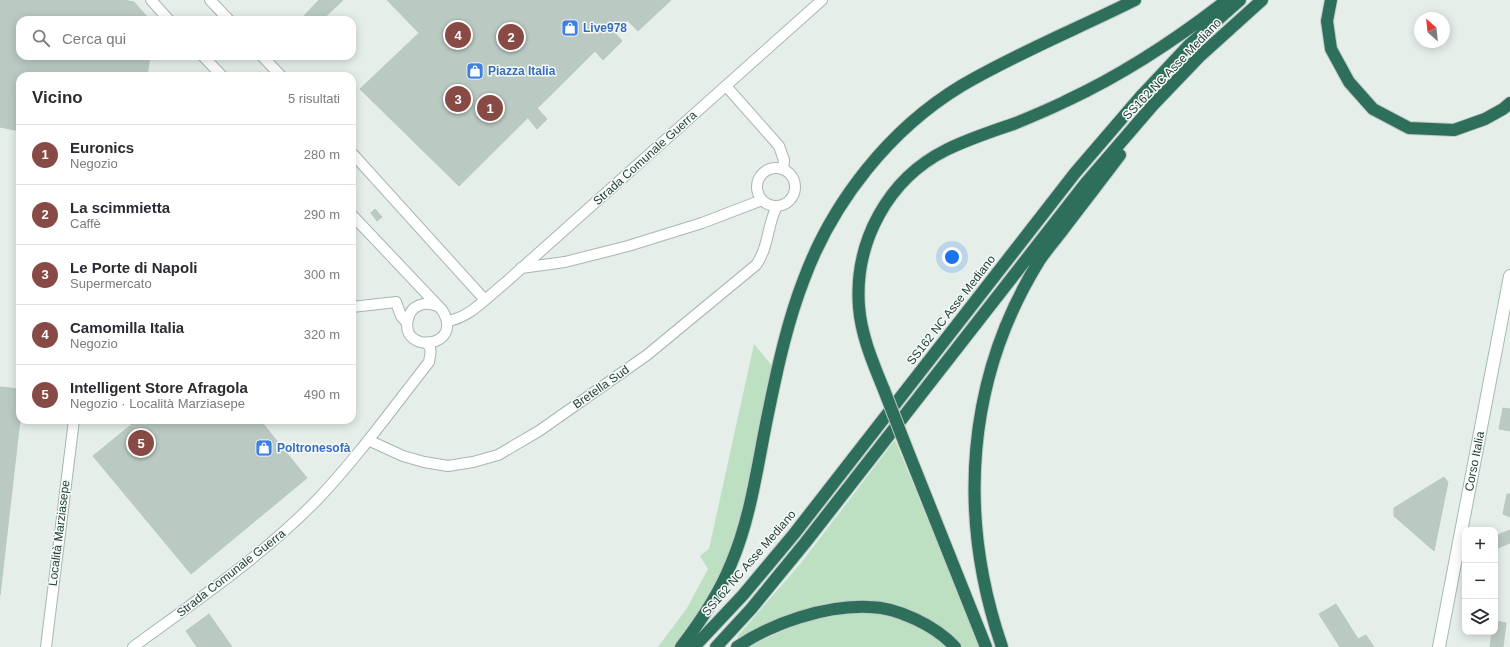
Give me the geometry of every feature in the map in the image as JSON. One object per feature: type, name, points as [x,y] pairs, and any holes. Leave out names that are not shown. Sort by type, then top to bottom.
[{"type":"highway","points":[[681,647],[700,622],[717,594],[734,558],[749,507],[775,379],[792,314],[819,242],[849,193],[876,159],[896,138],[936,103],[959,87],[992,68],[1135,0]]},
{"type":"highway","points":[[986,647],[871,357],[863,332],[859,307],[858,282],[868,238],[877,216],[891,195],[898,186],[920,166],[946,150],[1054,106],[1118,75],[1183,33],[1227,0]]},
{"type":"highway","name":"SS162 NC Asse Mediano","points":[[694,647],[743,595],[794,534],[1075,173],[1142,95],[1178,57],[1240,0]]},
{"type":"highway","name":"SS162 NC Asse Mediano","points":[[716,647],[751,609],[805,543],[1085,184],[1153,105],[1200,56],[1262,0]]},
{"type":"highway","points":[[1331,0],[1327,21],[1331,49],[1348,82],[1373,109],[1409,128],[1454,130],[1485,119],[1503,109],[1510,103]]},
{"type":"highway","points":[[1002,647],[985,588],[978,551],[974,516],[974,481],[977,438],[986,388],[1000,340],[1019,298],[1040,260],[1132,139],[1153,105]]},
{"type":"highway","points":[[737,647],[770,629],[808,615],[838,608],[870,606],[899,612],[926,625],[955,647]]},
{"type":"main road","name":"Corso Italia","points":[[1439,647],[1510,276]]},
{"type":"street","points":[[151,0],[165,16]]},
{"type":"street","points":[[210,0],[225,16]]},
{"type":"street","name":"Strada Comunale Guerra","points":[[447,321],[467,315],[822,0]]},
{"type":"street","points":[[207,60],[218,72]]},
{"type":"street","points":[[266,60],[277,72]]},
{"type":"street","points":[[726,86],[779,146],[784,160],[783,169]]},
{"type":"street","points":[[356,157],[484,300]]},
{"type":"street","points":[[771,168],[783,169],[789,172],[793,178],[795,190],[793,196],[783,205],[770,205],[762,200],[758,193],[757,186],[760,175],[771,168]]},
{"type":"street","points":[[521,268],[565,262],[628,246],[702,223],[762,200]]},
{"type":"street","name":"Bretella Sud","points":[[368,440],[403,456],[424,462],[448,466],[473,462],[498,455],[519,444],[647,354],[756,264],[764,251],[770,224],[777,206]]},
{"type":"street","points":[[356,219],[442,310],[447,321],[445,332],[442,337],[437,340],[426,343],[421,342],[412,337],[407,323],[401,316],[396,302],[356,307]]},
{"type":"street","points":[[416,283],[418,292],[417,306]]},
{"type":"street","points":[[407,323],[410,313],[417,306],[427,304],[437,306]]},
{"type":"street","name":"Strada Comunale Guerra","points":[[133,647],[254,558],[287,529],[340,474],[429,362],[431,351],[429,345],[426,343]]},
{"type":"street","name":"Località Marziasepe","points":[[46,647],[74,424]]},
{"type":"green space","points":[[754,344],[773,367],[739,528],[719,582],[676,647],[658,647],[687,608],[708,569],[700,556],[709,549]]},
{"type":"green space","points":[[895,440],[980,647],[961,647],[873,601],[847,601],[807,610],[739,639],[737,637],[801,563]]},
{"type":"green space","points":[[842,612],[887,614],[906,621],[935,637],[947,647],[749,647],[782,631],[814,619]]},
{"type":"building","points":[[0,0],[123,0],[134,2],[146,16],[16,16],[16,60],[149,60],[148,72],[16,72],[16,130],[0,127]]},
{"type":"building","points":[[319,0],[343,0],[326,16],[304,16]]},
{"type":"building","points":[[387,0],[647,0],[615,33],[622,41],[603,60],[595,51],[459,186],[360,89],[419,33]]},
{"type":"building","points":[[647,0],[671,0],[638,31],[627,20]]},
{"type":"building","points":[[537,108],[547,119],[537,129],[528,118]]},
{"type":"building","points":[[375,209],[382,217],[377,221],[371,213]]},
{"type":"building","points":[[0,387],[16,389],[16,424],[20,424],[0,595]]},
{"type":"building","points":[[1503,408],[1510,409],[1510,431],[1499,429]]},
{"type":"building","points":[[132,424],[263,424],[307,478],[191,574],[93,456]]},
{"type":"building","points":[[1444,477],[1448,482],[1434,551],[1394,516],[1394,508]]},
{"type":"building","points":[[1507,494],[1510,494],[1510,517],[1503,514]]},
{"type":"building","points":[[1510,530],[1510,543],[1498,548],[1498,535]]},
{"type":"building","points":[[1336,604],[1358,639],[1366,635],[1374,647],[1340,647],[1319,614]]},
{"type":"building","points":[[209,614],[232,647],[197,647],[186,631]]},
{"type":"building","points":[[1498,622],[1506,623],[1503,647],[1490,647],[1492,635],[1498,635]]},
{"type":"place","name":"Live978","points":[[570,28]]},
{"type":"place","name":"Camomilla Italia","points":[[458,35]]},
{"type":"place","name":"La scimmietta","points":[[511,37]]},
{"type":"place","name":"Piazza Italia","points":[[475,71]]},
{"type":"place","name":"Le Porte di Napoli","points":[[458,99]]},
{"type":"place","name":"Euronics","points":[[490,108]]},
{"type":"place","name":"Intelligent Store Afragola","points":[[141,443]]},
{"type":"place","name":"Poltronesofà","points":[[264,448]]}]
